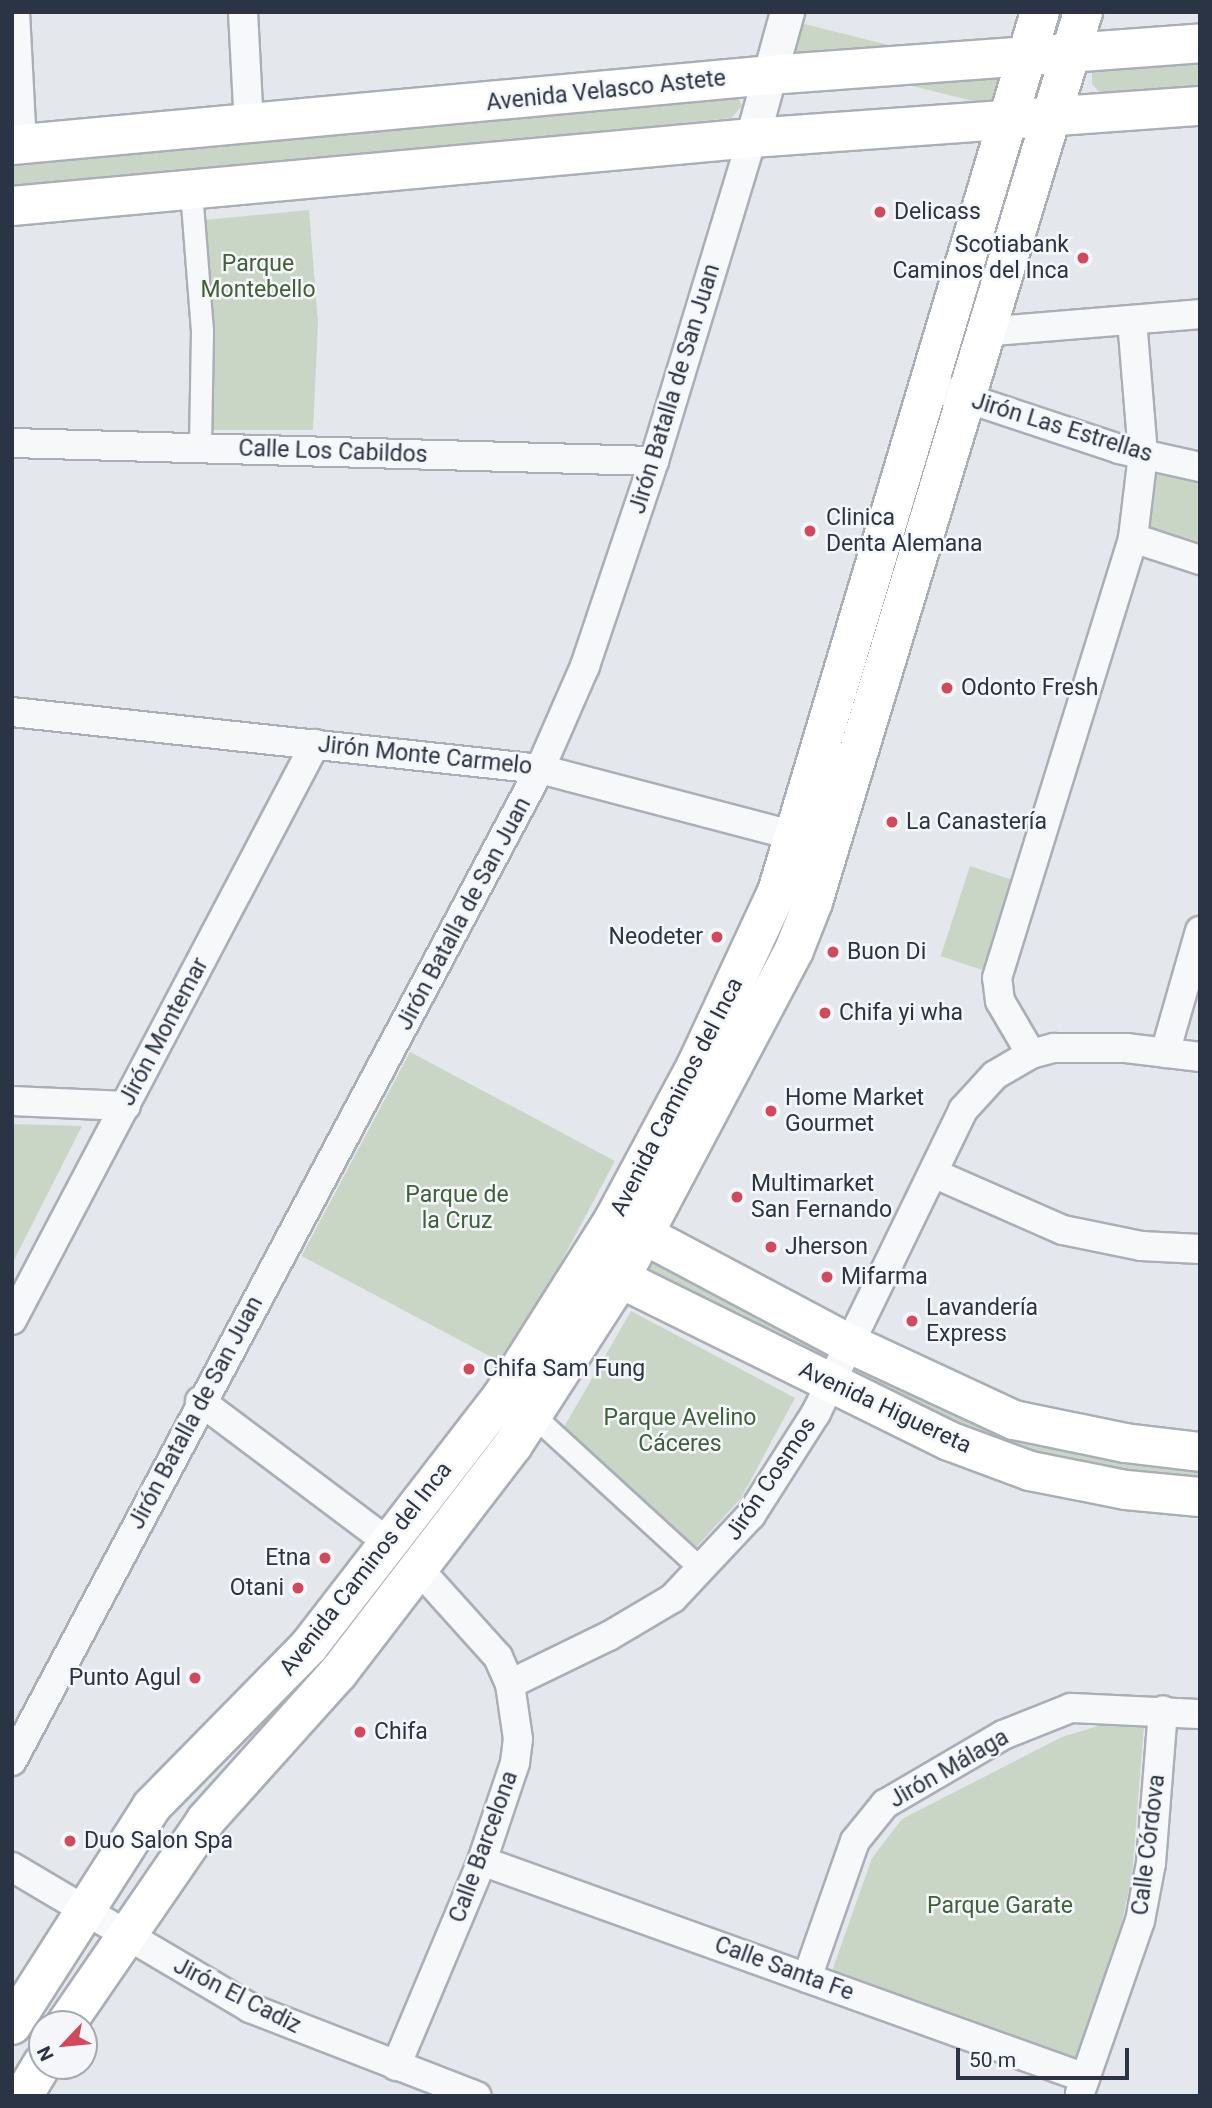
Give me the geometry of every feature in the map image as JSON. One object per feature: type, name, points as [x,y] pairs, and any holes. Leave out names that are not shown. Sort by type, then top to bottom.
[{"type":"main road","name":"Avenida Caminos del Inca","points":[[630,1227],[761,931],[793,835],[1040,12]]},
{"type":"main road","name":"Avenida Caminos del Inca","points":[[12,2025],[83,1909],[152,1805],[403,1555],[533,1415],[604,1271],[794,950],[829,846],[966,399],[983,332],[1083,12]]},
{"type":"main road","name":"Avenida Velasco Astete","points":[[17,145],[249,126],[769,75],[1200,43]]},
{"type":"main road","points":[[12,206],[752,138],[1005,123],[1200,106]]},
{"type":"main road","name":"Avenida Higuereta","points":[[630,1227],[850,1344],[1014,1420],[1113,1441],[1200,1452]]},
{"type":"main road","name":"Avenida Caminos del Inca","points":[[75,2010],[206,1820],[338,1672],[403,1555],[501,1398],[604,1271]]},
{"type":"main road","name":"Avenida Higuereta","points":[[604,1271],[949,1441],[1030,1471],[1126,1490],[1200,1497]]},
{"type":"main road","points":[[23,2096],[32,2080]]},
{"type":"street","points":[[15,12],[17,145]]},
{"type":"street","points":[[243,12],[249,126]]},
{"type":"street","name":"Jirón Batalla de San Juan","points":[[12,1762],[200,1401],[413,1013],[540,769],[585,666],[654,461],[752,138],[787,12]]},
{"type":"street","points":[[191,191],[202,331],[200,448]]},
{"type":"street","points":[[983,332],[1200,314]]},
{"type":"street","points":[[1031,1054],[1000,1001],[997,978],[1133,538],[1143,454],[1132,320]]},
{"type":"street","name":"Jirón Las Estrellas","points":[[926,385],[1143,454],[1200,467]]},
{"type":"street","name":"Calle Los Cabildos","points":[[12,443],[654,461]]},
{"type":"street","points":[[1133,538],[1200,560]]},
{"type":"street","name":"Jirón Monte Carmelo","points":[[12,712],[540,769],[829,846]]},
{"type":"street","name":"Jirón Montemar","points":[[12,1320],[315,744]]},
{"type":"street","points":[[1165,1053],[1200,931]]},
{"type":"street","name":"Jirón Cosmos","points":[[510,1684],[640,1619],[673,1598],[751,1515],[831,1385],[963,1110],[995,1075],[1031,1054],[1054,1048],[1094,1046],[1200,1057]]},
{"type":"street","points":[[12,1101],[126,1106]]},
{"type":"street","points":[[933,1173],[1063,1230],[1140,1246],[1200,1250]]},
{"type":"street","name":"Calle Barcelona","points":[[200,1401],[403,1555],[482,1636],[510,1684],[517,1715],[515,1763],[482,1861],[396,2066]]},
{"type":"street","points":[[533,1415],[702,1570]]},
{"type":"street","name":"Jirón Málaga","points":[[807,1978],[855,1841],[885,1804],[1003,1735],[1071,1708],[1163,1710],[1200,1714]]},
{"type":"street","name":"Calle Córdova","points":[[1082,2087],[1140,1921],[1151,1863],[1163,1710]]},
{"type":"street","name":"Calle Santa Fe","points":[[482,1861],[807,1978],[1082,2087]]},
{"type":"street","name":"Jirón El Cadiz","points":[[12,1867],[125,1936],[282,2024],[477,2096]]},
{"type":"green space","points":[[795,22],[1001,73],[993,106],[787,55]]},
{"type":"green space","points":[[1200,52],[1200,87],[1102,95],[1092,84],[1092,66]]},
{"type":"green space","points":[[735,89],[742,106],[731,118],[12,191],[12,157]]},
{"type":"green space","name":"Parque Montebello","points":[[309,210],[318,323],[313,430],[203,430],[195,221]]},
{"type":"green space","points":[[1157,475],[1200,479],[1200,554],[1139,534]]},
{"type":"green space","points":[[970,866],[1017,881],[987,971],[941,956]]},
{"type":"green space","name":"Parque de la Cruz","points":[[410,1052],[615,1161],[506,1365],[302,1256]]},
{"type":"green space","points":[[12,1124],[82,1126],[12,1264]]},
{"type":"green space","points":[[653,1255],[830,1354],[825,1362],[644,1272]]},
{"type":"green space","name":"Parque Avelino Cáceres","points":[[631,1311],[795,1398],[741,1498],[690,1554],[560,1434]]},
{"type":"green space","points":[[863,1365],[1200,1459],[1200,1486],[1036,1467],[859,1382]]},
{"type":"green space","name":"Parque Garate","points":[[1108,1723],[1144,1726],[1132,1875],[1118,1941],[1077,2065],[831,1974],[872,1858],[902,1819],[1062,1737]]},
{"type":"place","name":"Delicass","points":[[880,212]]},
{"type":"place","name":"Scotiabank Caminos del Inca","points":[[1083,258]]},
{"type":"place","name":"Clinica Denta Alemana","points":[[810,531]]},
{"type":"place","name":"Odonto Fresh","points":[[947,688]]},
{"type":"place","name":"La Canastería","points":[[892,822]]},
{"type":"place","name":"Neodeter","points":[[717,937]]},
{"type":"place","name":"Buon Di","points":[[833,952]]},
{"type":"place","name":"Chifa yi wha","points":[[825,1013]]},
{"type":"place","name":"Home Market Gourmet","points":[[771,1111]]},
{"type":"place","name":"Multimarket San Fernando","points":[[737,1197]]},
{"type":"place","name":"Jherson","points":[[771,1247]]},
{"type":"place","name":"Mifarma","points":[[827,1277]]},
{"type":"place","name":"Lavandería Express","points":[[912,1321]]},
{"type":"place","name":"Chifa Sam Fung","points":[[469,1369]]},
{"type":"place","name":"Etna","points":[[325,1558]]},
{"type":"place","name":"Otani","points":[[298,1588]]},
{"type":"place","name":"Punto Agul","points":[[195,1678]]},
{"type":"place","name":"Chifa","points":[[360,1732]]},
{"type":"place","name":"Duo Salon Spa","points":[[70,1841]]}]
